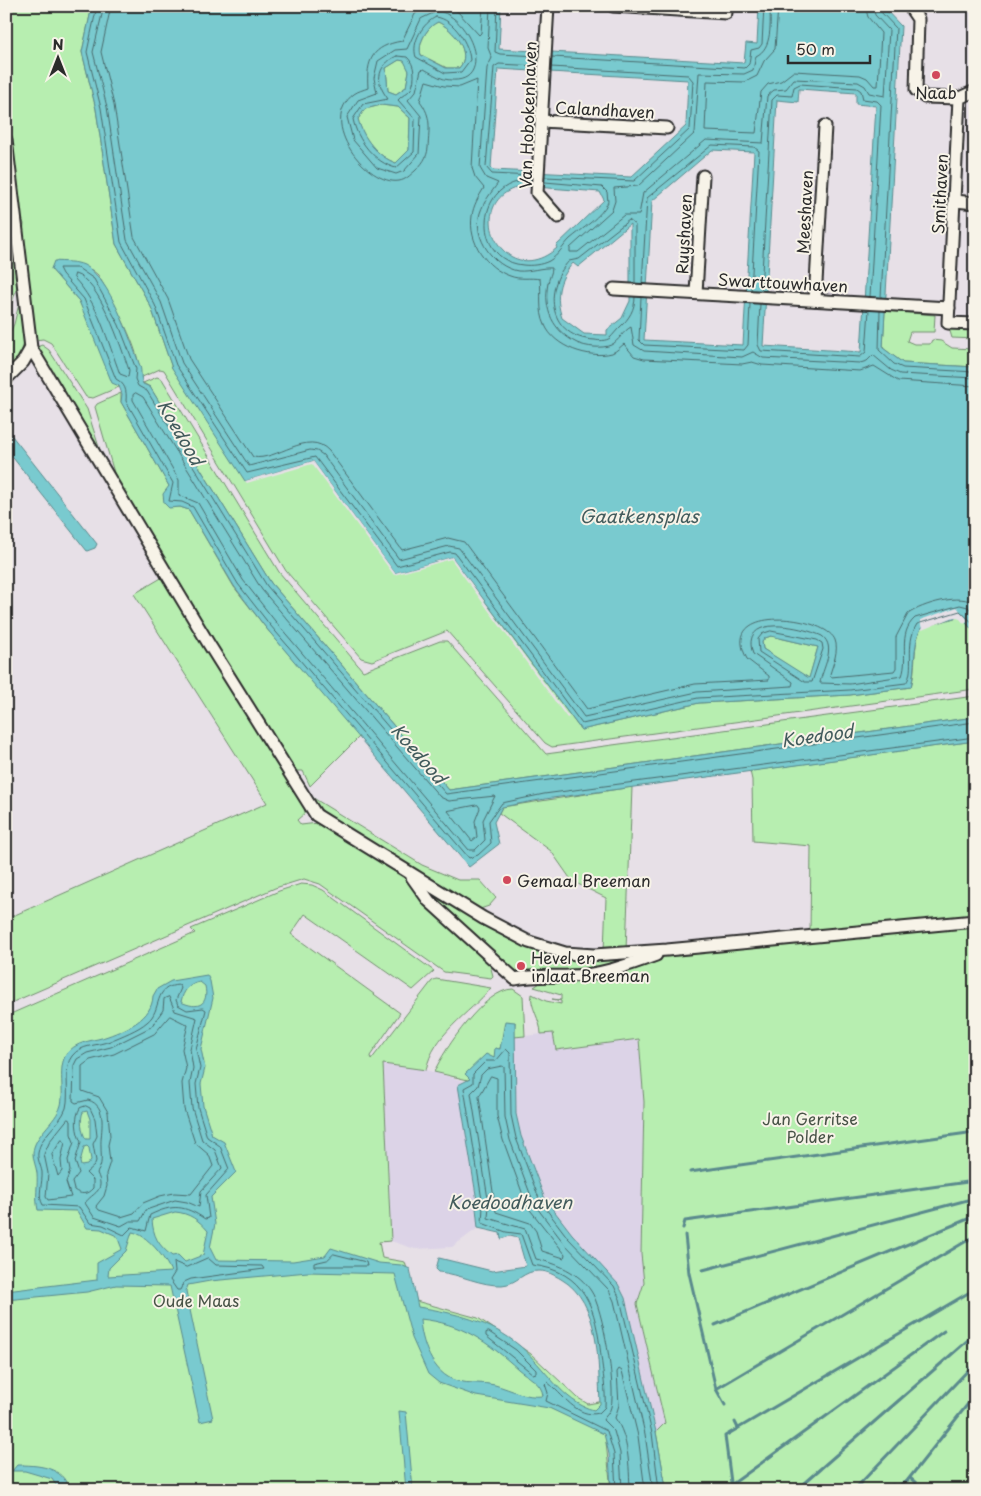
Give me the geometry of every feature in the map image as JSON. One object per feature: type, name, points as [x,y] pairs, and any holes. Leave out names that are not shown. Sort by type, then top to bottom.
[{"type":"street","name":"Van Hobokenhaven","points":[[548,6],[538,196],[558,217]]},
{"type":"street","points":[[613,6],[726,13]]},
{"type":"street","points":[[908,6],[918,19],[916,90],[924,97],[959,98],[975,91]]},
{"type":"street","name":"Smithaven","points":[[949,308],[959,98]]},
{"type":"street","name":"Calandhaven","points":[[541,121],[667,128]]},
{"type":"street","name":"Meeshaven","points":[[815,300],[825,126]]},
{"type":"street","points":[[6,140],[31,348],[194,619],[316,815],[483,918],[529,942],[546,949],[565,953],[594,955],[667,950],[975,921]]},
{"type":"street","name":"Ruyshaven","points":[[696,293],[703,176]]},
{"type":"street","points":[[955,201],[975,203]]},
{"type":"street","name":"Swarttouwhaven","points":[[614,289],[949,308]]},
{"type":"street","points":[[949,308],[948,322],[975,324]]},
{"type":"street","points":[[6,379],[23,362],[31,348]]},
{"type":"street","points":[[411,875],[429,901],[497,965],[515,979],[546,975],[584,975],[631,964],[667,950]]},
{"type":"shaded area","points":[[553,1033],[556,1050],[639,1039],[644,1102],[641,1254],[644,1283],[637,1304],[665,1423],[656,1432],[625,1298],[618,1284],[572,1234],[545,1199],[521,1136],[516,1114],[514,1037]]},
{"type":"shaded area","points":[[383,1064],[426,1070],[464,1081],[458,1085],[478,1208],[476,1208],[478,1228],[452,1247],[415,1249],[391,1241]]},
{"type":"green space","points":[[6,6],[92,6],[82,52],[96,109],[116,244],[151,307],[172,368],[452,557],[581,730],[699,703],[850,695],[911,687],[916,642],[921,628],[961,616],[975,633],[975,689],[552,747],[545,743],[447,631],[372,661],[361,658],[286,571],[164,370],[160,369],[140,378],[136,354],[131,340],[118,311],[98,275],[92,270],[55,261],[51,269],[79,301],[119,387],[93,398],[86,397],[51,343],[43,339],[35,340],[22,242],[24,224],[19,211],[6,108]]},
{"type":"green space","points":[[438,22],[450,30],[459,42],[464,55],[463,62],[459,68],[447,68],[421,55],[420,50],[424,36]]},
{"type":"green space","points":[[399,60],[405,61],[409,71],[406,87],[396,94],[388,91],[386,68]]},
{"type":"green space","points":[[381,105],[398,107],[410,118],[409,150],[396,163],[383,156],[372,146],[363,133],[358,119],[365,109]]},
{"type":"green space","points":[[6,198],[8,198],[17,287],[6,321]]},
{"type":"green space","points":[[19,304],[24,342],[19,357],[6,375],[6,341],[14,324]]},
{"type":"green space","points":[[885,311],[935,315],[934,332],[910,332],[907,341],[914,344],[930,344],[932,340],[941,341],[952,348],[975,349],[975,367],[903,363],[883,348]]},
{"type":"green space","points":[[949,328],[975,329],[975,339],[952,338]]},
{"type":"green space","points":[[42,345],[49,350],[87,409],[103,460],[37,347]]},
{"type":"green space","points":[[157,377],[162,379],[279,572],[363,671],[440,641],[447,641],[546,754],[975,696],[975,717],[449,790],[271,583],[150,387],[143,383]]},
{"type":"green space","points":[[121,393],[121,402],[169,486],[169,507],[180,507],[189,510],[234,587],[266,628],[360,736],[310,786],[303,771],[293,771],[117,483],[95,407],[97,404]]},
{"type":"green space","points":[[163,577],[304,805],[305,813],[297,820],[301,825],[318,823],[403,876],[421,897],[489,961],[493,976],[491,978],[444,972],[320,884],[304,879],[275,888],[6,1005],[6,919],[267,803],[134,594]]},
{"type":"green space","points":[[771,636],[818,647],[809,679],[763,649],[762,642],[765,638]]},
{"type":"green space","points":[[975,741],[973,917],[810,933],[811,846],[753,841],[752,780],[750,771]]},
{"type":"green space","points":[[632,787],[626,950],[604,951],[606,898],[572,881],[551,851],[499,813],[502,807]]},
{"type":"green space","points":[[310,796],[422,865],[458,880],[480,880],[496,898],[489,906],[477,910],[328,817]]},
{"type":"green space","name":"Oude Maas","points":[[301,884],[312,885],[323,890],[434,971],[413,990],[305,914],[291,934],[400,1013],[370,1056],[371,1060],[432,981],[436,979],[491,988],[444,1035],[430,1057],[426,1070],[383,1064],[391,1241],[379,1242],[382,1258],[405,1262],[416,1301],[478,1318],[531,1354],[578,1398],[588,1404],[604,1401],[611,1490],[6,1490],[6,1016],[195,933],[191,929],[279,891]]},
{"type":"green space","points":[[425,889],[512,939],[548,953],[563,957],[582,958],[641,956],[591,971],[519,971],[512,969],[432,900]]},
{"type":"green space","name":"Jan Gerritse Polder","points":[[975,925],[975,1490],[664,1490],[665,1482],[656,1432],[665,1423],[637,1304],[644,1283],[641,1254],[644,1102],[639,1039],[556,1050],[553,1033],[541,1034],[532,994],[546,1001],[561,1004],[561,1001],[552,999],[561,1000],[561,995],[534,987],[543,981],[669,955]]},
{"type":"green space","points":[[513,989],[523,996],[525,1036],[514,1037],[515,1022],[494,1058],[466,1074],[470,1079],[468,1080],[434,1072],[456,1035],[467,1021],[490,999],[502,992]]},
{"type":"water","name":"Gaatkensplas","points":[[92,6],[501,6],[499,49],[744,63],[746,43],[757,44],[759,6],[882,6],[901,26],[883,348],[903,363],[975,367],[975,633],[960,616],[921,628],[916,642],[911,687],[850,695],[699,703],[581,730],[452,557],[395,573],[313,461],[245,481],[172,368],[151,307],[116,244],[96,109],[82,52]],"holes":[[[438,22],[455,36],[464,55],[463,62],[459,68],[446,68],[421,55],[422,40],[431,27]],[[399,60],[404,61],[409,71],[406,87],[396,94],[388,91],[386,68]],[[498,69],[688,80],[686,126],[631,177],[493,170],[491,168]],[[799,89],[856,93],[856,104],[876,106],[861,352],[763,346],[777,100],[798,102]],[[381,105],[398,107],[410,118],[409,150],[396,163],[389,160],[367,140],[358,119],[365,109]],[[712,150],[754,152],[743,345],[644,340],[652,201]],[[523,186],[600,192],[604,200],[556,246],[557,248],[537,259],[519,260],[505,252],[495,239],[491,223],[494,207],[504,194]],[[630,224],[630,301],[622,318],[607,330],[607,335],[584,334],[562,318],[558,296],[561,282],[573,263],[578,267]],[[771,636],[818,647],[809,678],[763,649],[762,642],[765,638]]]},
{"type":"water","points":[[54,261],[73,262],[84,265],[102,282],[125,326],[140,366],[143,384],[150,387],[271,583],[449,790],[975,717],[975,741],[545,799],[502,807],[494,822],[499,844],[469,867],[266,628],[234,586],[189,510],[180,507],[169,508],[164,503],[163,494],[169,486],[121,402],[122,394],[119,386],[112,383],[79,301],[51,269]]},
{"type":"water","points":[[6,433],[12,436],[97,544],[95,548],[87,551],[6,449]]},
{"type":"water","name":"Koedoodhaven","points":[[207,975],[213,998],[201,1049],[205,1068],[201,1084],[203,1106],[212,1135],[224,1142],[236,1172],[211,1197],[215,1224],[210,1248],[216,1260],[293,1261],[325,1256],[331,1248],[379,1263],[401,1265],[410,1269],[418,1307],[472,1319],[509,1337],[529,1354],[563,1392],[583,1406],[594,1410],[600,1404],[595,1335],[584,1302],[574,1289],[561,1279],[543,1271],[534,1271],[508,1284],[494,1285],[439,1272],[436,1269],[439,1258],[492,1271],[526,1266],[518,1238],[510,1236],[501,1239],[500,1233],[478,1228],[476,1208],[478,1207],[458,1085],[470,1079],[465,1074],[486,1054],[494,1058],[495,1048],[500,1049],[505,1021],[515,1022],[516,1114],[521,1136],[545,1199],[572,1234],[618,1284],[625,1298],[656,1432],[665,1482],[664,1490],[611,1490],[609,1454],[604,1434],[549,1408],[476,1396],[439,1383],[428,1374],[412,1338],[395,1274],[308,1272],[210,1281],[188,1285],[186,1291],[213,1419],[200,1422],[170,1286],[116,1285],[87,1292],[6,1300],[6,1291],[97,1280],[97,1263],[122,1249],[117,1236],[101,1229],[87,1228],[77,1211],[38,1210],[37,1173],[33,1156],[34,1147],[55,1118],[61,1105],[63,1062],[69,1051],[73,1047],[103,1038],[137,1022],[148,1011],[157,989],[171,981]],"holes":[[[200,982],[205,986],[206,992],[204,1002],[192,1006],[181,1002],[183,995],[193,984]],[[87,1111],[90,1119],[90,1139],[86,1139],[83,1133],[83,1112]],[[87,1146],[91,1160],[87,1165],[81,1166],[80,1162],[84,1147]],[[175,1212],[185,1214],[197,1220],[208,1231],[203,1255],[185,1262],[178,1255],[172,1256],[157,1240],[152,1219]],[[132,1232],[150,1242],[171,1272],[108,1276],[109,1268],[126,1251]],[[420,1319],[435,1321],[461,1329],[485,1342],[534,1380],[540,1387],[543,1396],[525,1395],[495,1385],[462,1382],[448,1377],[435,1364],[423,1337]]]},
{"type":"water","points":[[399,1411],[406,1412],[413,1490],[406,1490]]},
{"type":"water","points":[[17,1465],[49,1468],[62,1476],[69,1490],[59,1490],[52,1479],[25,1471],[12,1471]]},
{"type":"pier","points":[[313,461],[395,573],[452,557],[569,717],[567,718],[451,559],[394,575],[312,464],[247,483],[245,481]]},
{"type":"pier","points":[[957,607],[968,620],[964,624],[960,619],[954,617],[922,630],[920,620]]},
{"type":"waterway","points":[[690,1172],[975,1132]]},
{"type":"waterway","points":[[683,1228],[685,1221],[975,1181]]},
{"type":"waterway","points":[[703,1270],[975,1198]]},
{"type":"waterway","points":[[715,1325],[975,1216]]},
{"type":"waterway","points":[[685,1235],[689,1273],[716,1389],[975,1236]]},
{"type":"waterway","points":[[732,1490],[725,1436],[975,1289]]},
{"type":"waterway","points":[[731,1485],[944,1331]]},
{"type":"waterway","points":[[796,1490],[975,1334]]},
{"type":"waterway","points":[[854,1490],[975,1363]]},
{"type":"waterway","points":[[716,1389],[725,1405]]},
{"type":"waterway","points":[[901,1484],[907,1481],[975,1395]]},
{"type":"waterway","points":[[735,1422],[738,1428]]},
{"type":"waterway","points":[[910,1478],[916,1483]]},
{"type":"waterway","points":[[874,1490],[893,1485]]},
{"type":"place","name":"Naab","points":[[936,75]]},
{"type":"place","name":"Gemaal Breeman","points":[[507,880]]},
{"type":"place","name":"Hevel en inlaat Breeman","points":[[521,966]]},
{"type":"water label","name":"Koedood","points":[[181,432]]},
{"type":"water label","name":"Koedood","points":[[817,735]]},
{"type":"water label","name":"Koedood","points":[[419,753]]}]
